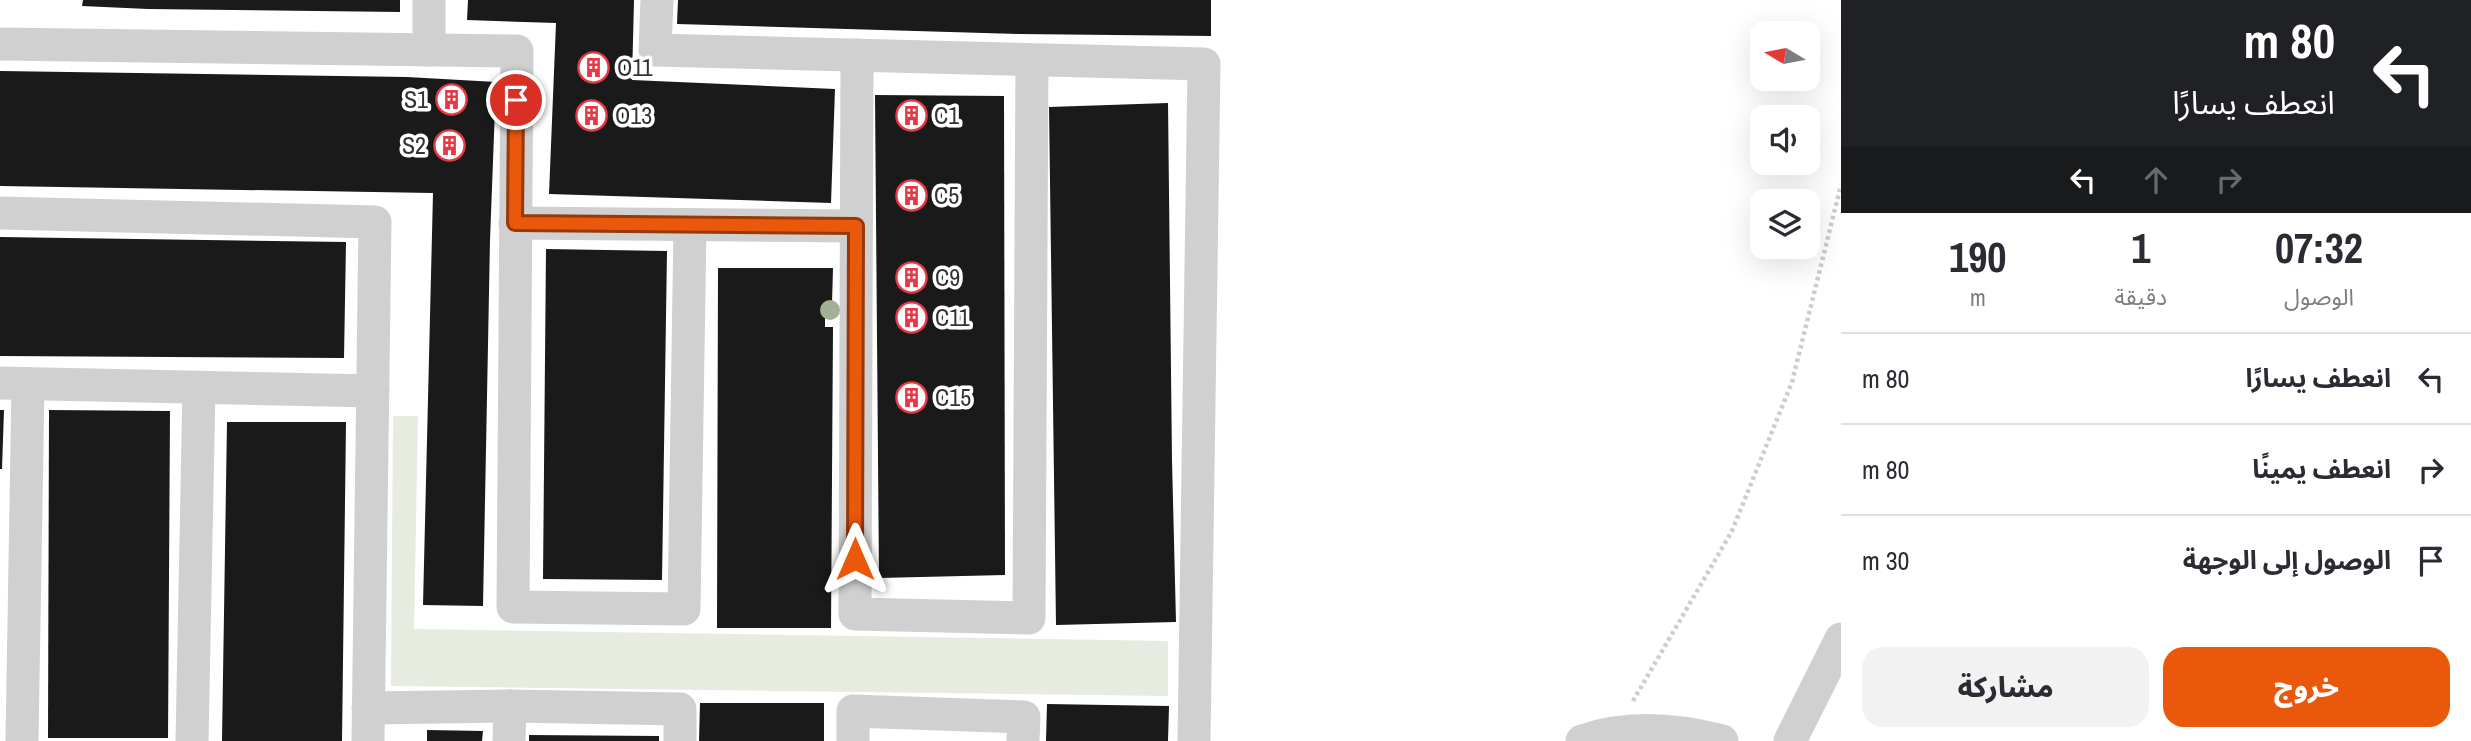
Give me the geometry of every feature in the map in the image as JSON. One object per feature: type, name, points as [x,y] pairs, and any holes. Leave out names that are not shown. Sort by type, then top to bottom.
[{"type":"street","points":[[429,0],[429,50]]},
{"type":"street","points":[[657,0],[656,50],[1205,65],[1194,741]]},
{"type":"street","points":[[0,44],[517,51],[513,607],[684,609],[690,225]]},
{"type":"street","points":[[856,55],[855,614],[1029,618],[1032,60]]},
{"type":"street","points":[[0,214],[375,222],[368,741]]},
{"type":"street","points":[[515,223],[856,226]]},
{"type":"street","points":[[22,741],[14,383],[373,391]]},
{"type":"street","points":[[192,741],[199,388]]},
{"type":"street","points":[[1790,741],[1841,639]]},
{"type":"street","points":[[368,708],[510,706],[680,709],[680,741]]},
{"type":"street","points":[[509,741],[510,706]]},
{"type":"street","points":[[853,741],[853,711],[1024,717],[1023,741]]},
{"type":"street","points":[[1582,741],[1615,732],[1638,730],[1681,732],[1722,741]]},
{"type":"path","points":[[1615,732],[1732,531],[1791,382],[1841,185]]},
{"type":"shaded area","points":[[393,416],[418,416],[414,629],[1168,641],[1168,696],[391,686]]},
{"type":"building","points":[[83,0],[400,0],[400,12],[148,9],[82,6]]},
{"type":"building","points":[[468,0],[634,0],[632,80],[835,89],[831,203],[549,194],[556,23],[467,20]]},
{"type":"building","points":[[678,0],[1211,0],[1211,36],[1018,34],[677,24]]},
{"type":"building","points":[[0,71],[407,77],[496,82],[483,606],[423,605],[433,193],[0,186]]},
{"type":"building","points":[[875,95],[1004,96],[1005,575],[879,578]]},
{"type":"building","points":[[1168,103],[1176,622],[1056,625],[1049,107]]},
{"type":"building","points":[[0,237],[346,242],[344,358],[0,356]]},
{"type":"building","points":[[546,249],[667,251],[662,580],[543,579]]},
{"type":"building","points":[[718,268],[833,268],[832,304],[825,304],[825,327],[833,327],[831,628],[717,628]]},
{"type":"building","points":[[0,410],[4,410],[2,469],[0,469]]},
{"type":"building","points":[[49,410],[170,411],[168,738],[48,738]]},
{"type":"building","points":[[227,422],[346,422],[342,741],[222,741]]},
{"type":"building","points":[[700,703],[824,703],[824,741],[699,741]]},
{"type":"building","points":[[1047,704],[1169,706],[1168,741],[1046,741]]},
{"type":"building","points":[[427,730],[483,731],[482,741],[427,741]]},
{"type":"building","points":[[529,735],[659,736],[659,741],[529,741]]},
{"type":"place","name":"O11","points":[[594,68]]},
{"type":"place","name":"S1","points":[[451,100]]},
{"type":"place","name":"O13","points":[[592,116]]},
{"type":"place","name":"C1","points":[[911,116]]},
{"type":"place","name":"S2","points":[[449,146]]},
{"type":"place","name":"C5","points":[[911,196]]},
{"type":"place","name":"C9","points":[[912,278]]},
{"type":"place","name":"C11","points":[[912,318]]},
{"type":"place","name":"C15","points":[[912,398]]},
{"type":"route","points":[[516,100],[515,223],[856,226],[855,559]]}]
